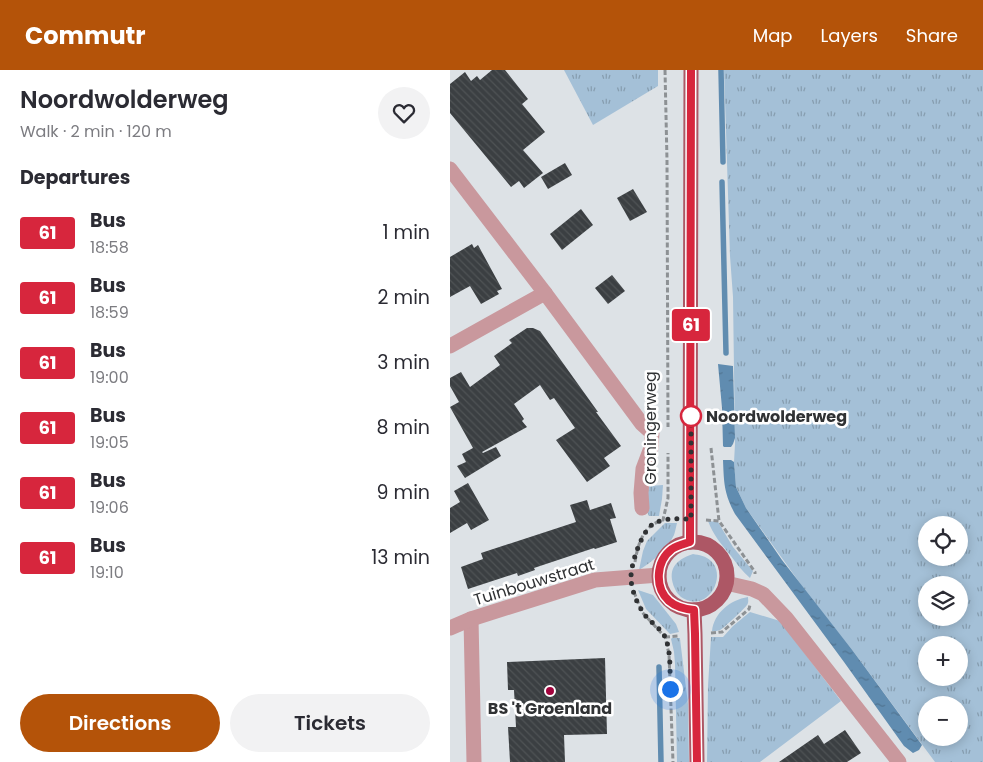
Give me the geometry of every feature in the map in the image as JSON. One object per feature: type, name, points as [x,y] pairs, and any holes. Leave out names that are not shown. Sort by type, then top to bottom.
[{"type":"main road","points":[[690,542],[691,70]]},
{"type":"main road","points":[[690,542],[703,544],[714,550],[722,559],[726,571],[726,583],[720,597],[708,607],[694,610],[676,606],[668,600],[663,593],[659,575],[660,566],[665,556],[680,544],[690,542]]},
{"type":"main road","points":[[694,610],[697,762]]},
{"type":"street","points":[[450,169],[642,424],[652,433],[652,448],[643,469],[642,508]]},
{"type":"street","points":[[450,346],[545,293]]},
{"type":"street","name":"Tuinbouwstraat","points":[[452,624],[596,580],[659,575]]},
{"type":"street","points":[[726,583],[752,589],[763,594],[786,618],[899,762]]},
{"type":"street","points":[[471,619],[474,762]]},
{"type":"path","name":"Groningerweg","points":[[665,70],[668,435]]},
{"type":"path","name":"Groningerweg","points":[[668,445],[668,498],[663,520],[652,525],[646,531],[638,547],[631,578],[632,588],[642,612],[665,637],[669,654],[673,762]]},
{"type":"path","points":[[711,448],[719,520],[755,572],[749,609]]},
{"type":"path","points":[[691,519],[719,520]]},
{"type":"green space","points":[[564,70],[658,70],[658,86],[593,125]]},
{"type":"green space","points":[[724,70],[983,70],[983,762],[935,762],[923,746],[968,746],[968,696],[918,696],[918,739],[853,651],[812,600],[746,508],[736,487],[734,462],[733,297]]},
{"type":"green space","points":[[663,485],[659,516],[649,516],[646,509],[649,486]]},
{"type":"green space","points":[[708,521],[718,522],[733,547],[753,571],[750,578],[718,540]]},
{"type":"green space","points":[[665,523],[677,523],[674,535],[659,555],[639,570],[647,541]]},
{"type":"green space","points":[[693,554],[709,559],[715,567],[717,574],[714,588],[710,594],[698,601],[690,601],[679,595],[675,589],[672,577],[672,572],[677,563],[686,556]]},
{"type":"green space","points":[[638,590],[653,595],[676,624],[679,632],[670,634],[646,609]]},
{"type":"green space","points":[[748,597],[747,605],[734,618],[720,630],[712,631],[713,624],[724,608],[735,601]]},
{"type":"green space","points":[[750,612],[780,621],[841,701],[760,762],[707,762],[711,637],[723,637]]},
{"type":"green space","points":[[672,638],[680,638],[688,704],[689,762],[677,762],[675,664]]},
{"type":"water","points":[[718,364],[733,366],[735,438],[731,447],[723,446]]},
{"type":"water","points":[[723,460],[731,460],[734,462],[736,487],[746,508],[782,560],[853,651],[918,740],[918,746],[921,746],[919,750],[913,753],[904,746],[735,514],[725,488]]},
{"type":"building","points":[[492,70],[505,70],[528,99],[522,104],[545,132],[523,150],[543,173],[524,188],[519,181],[511,187],[450,113],[450,84],[465,72],[471,81],[477,76],[480,80]]},
{"type":"building","points":[[565,163],[572,175],[548,189],[541,177]]},
{"type":"building","points":[[633,189],[647,212],[630,221],[617,198]]},
{"type":"building","points":[[581,209],[593,225],[562,250],[550,234]]},
{"type":"building","points":[[472,244],[474,248],[478,245],[502,289],[497,291],[499,294],[481,304],[470,286],[450,297],[450,257]]},
{"type":"building","points":[[612,275],[625,291],[608,304],[595,288]]},
{"type":"building","points":[[527,328],[540,331],[621,446],[604,458],[610,466],[587,482],[556,440],[575,428],[554,398],[550,400],[540,385],[514,404],[527,427],[482,452],[496,447],[501,456],[465,478],[457,466],[466,462],[462,454],[473,448],[450,407],[459,402],[450,386],[450,378],[461,372],[470,387],[500,365],[494,356],[512,343],[509,340]]},
{"type":"building","points":[[468,483],[489,520],[471,530],[467,523],[450,533],[450,508],[460,502],[454,491]]},
{"type":"building","points":[[587,500],[590,510],[611,503],[616,518],[610,519],[617,542],[534,568],[535,570],[518,576],[517,573],[468,589],[461,567],[483,559],[481,553],[576,522],[570,505]]},
{"type":"building","points":[[605,658],[607,734],[564,735],[565,762],[510,762],[508,727],[516,727],[514,690],[508,690],[507,662]]},
{"type":"building","points":[[845,730],[861,753],[847,762],[779,762],[818,735],[824,744]]},
{"type":"waterway","points":[[721,70],[723,162]]},
{"type":"waterway","points":[[722,182],[726,353]]},
{"type":"waterway","points":[[659,667],[661,762]]},
{"type":"bus line","name":"61","points":[[691,70],[690,542],[680,544],[665,556],[660,566],[659,575],[663,593],[668,600],[676,606],[694,610],[697,762]]},
{"type":"place","name":"Noordwolderweg","points":[[691,416]]},
{"type":"place","name":"BS 't Groenland","points":[[550,691]]},
{"type":"route","points":[[670,689],[669,654],[665,637],[642,612],[632,588],[631,578],[638,547],[646,531],[652,525],[663,520],[691,519],[691,416]]}]
